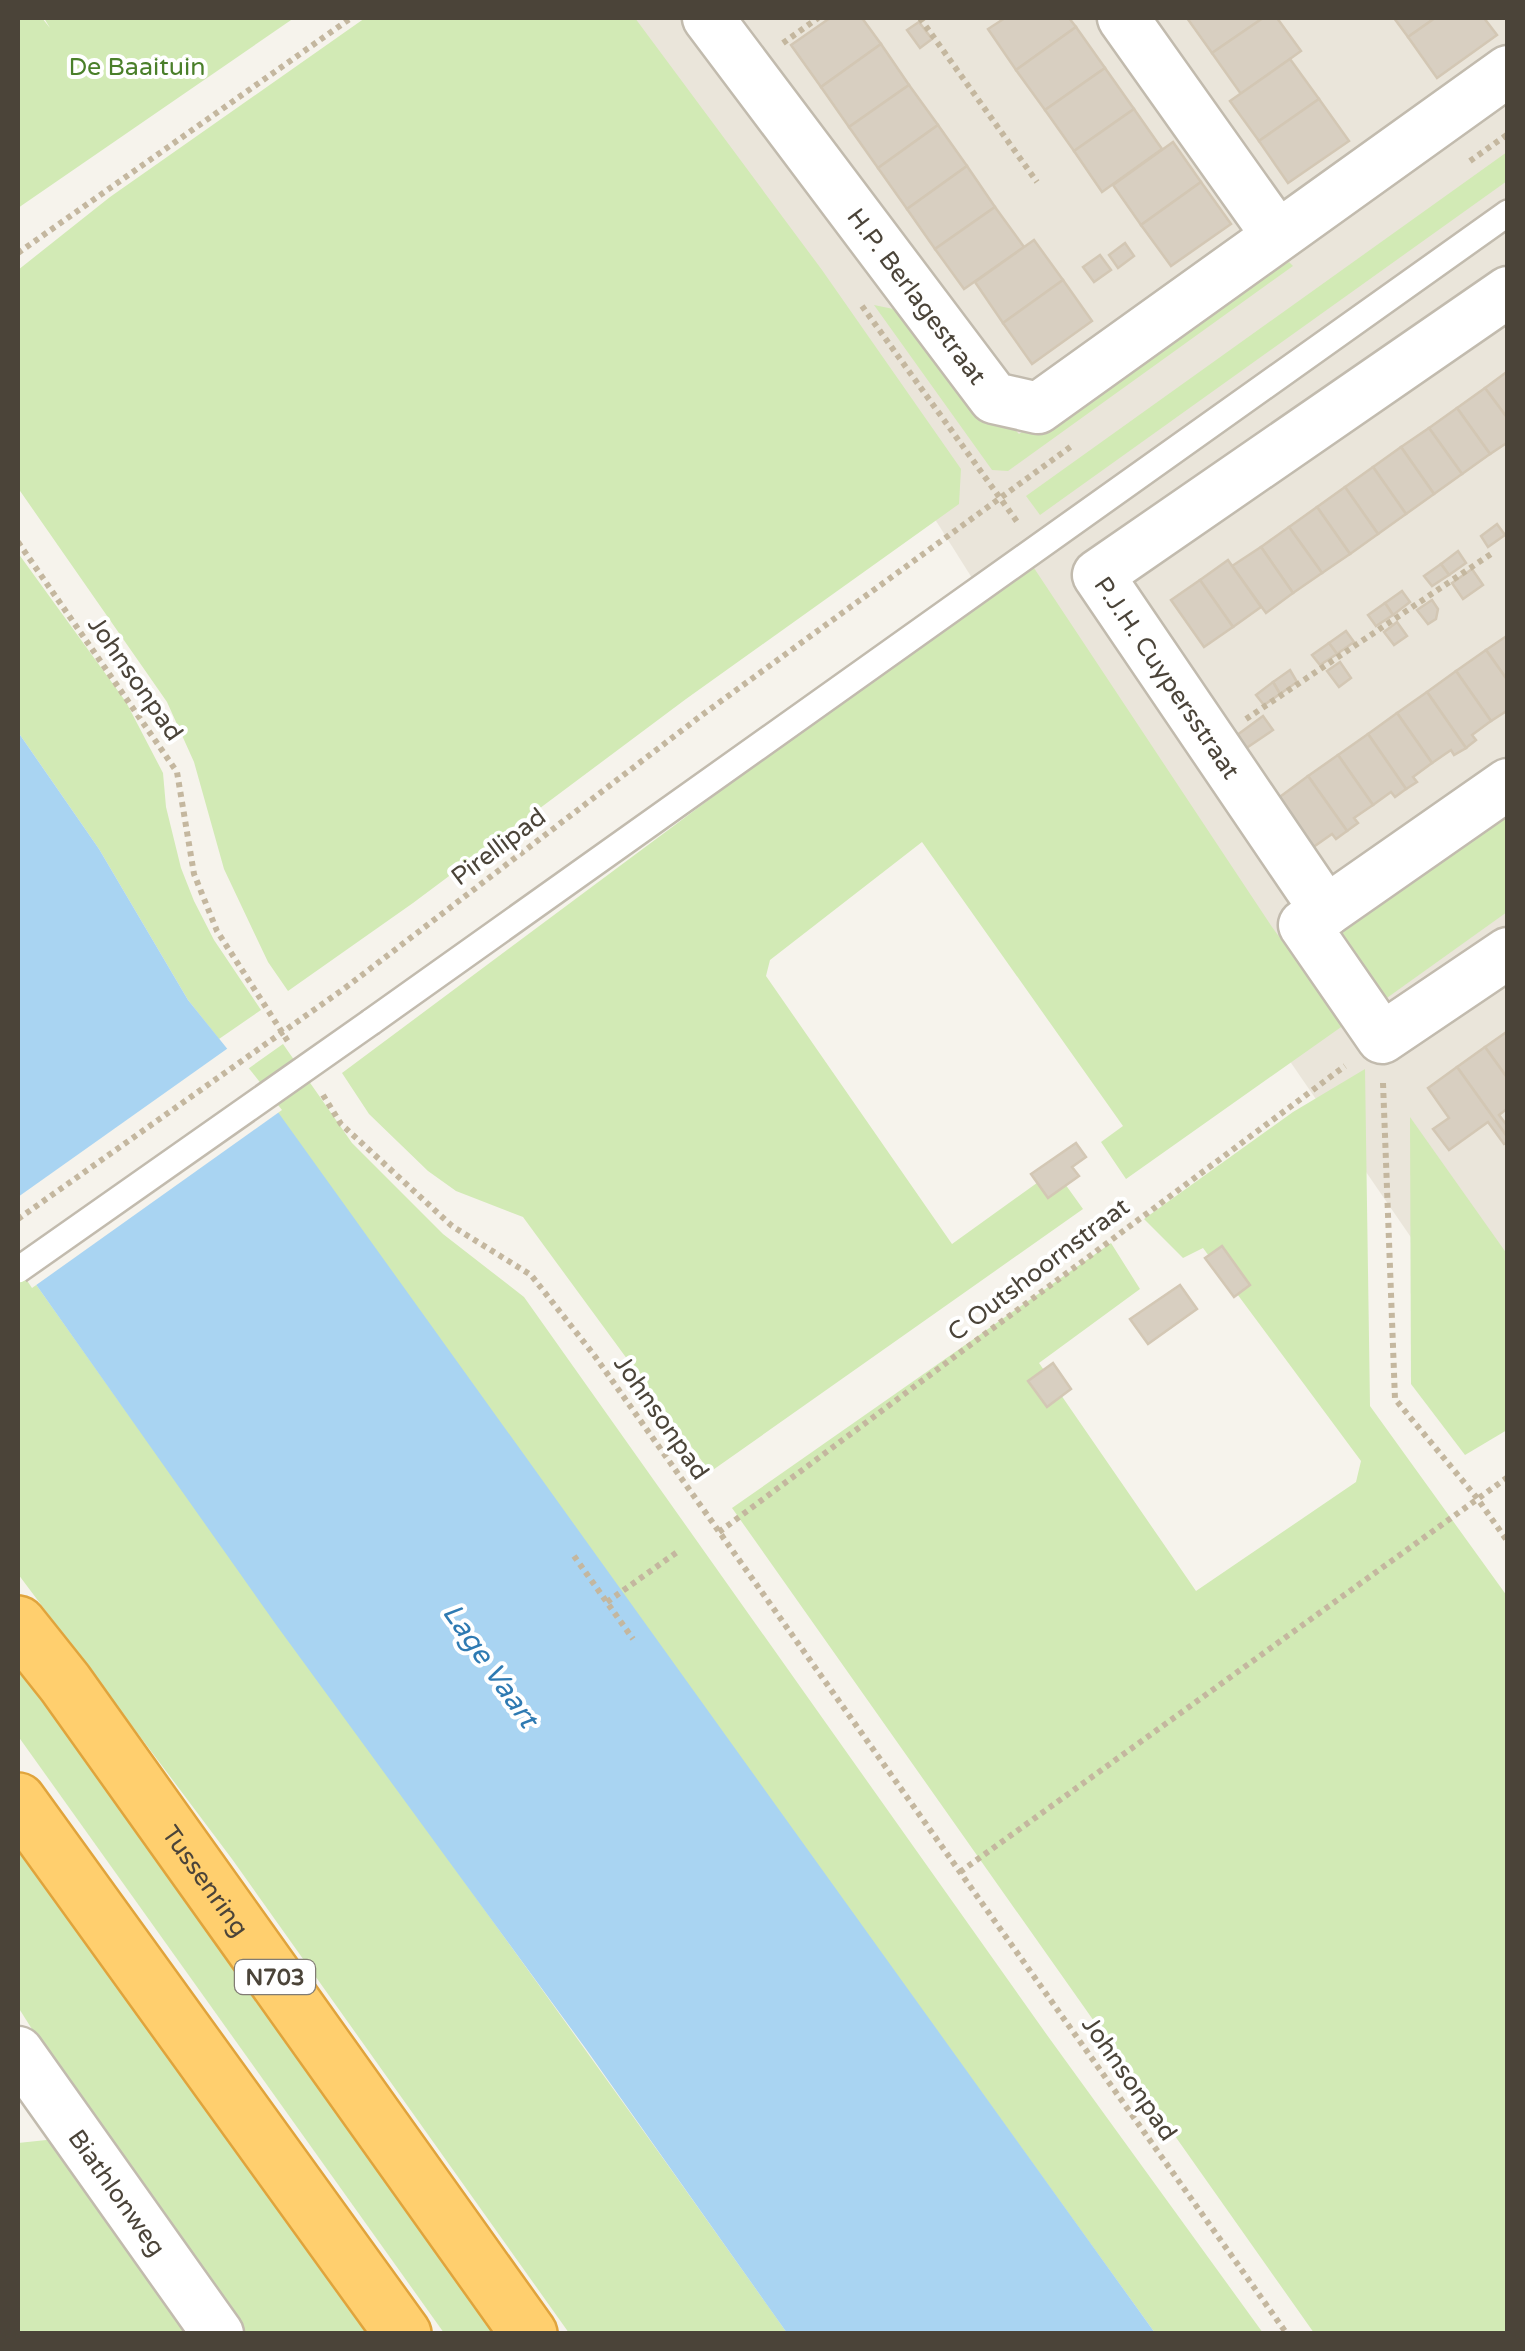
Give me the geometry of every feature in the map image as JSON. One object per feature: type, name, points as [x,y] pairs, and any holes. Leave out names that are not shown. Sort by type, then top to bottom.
[{"type":"highway","name":"Tussenring","points":[[18,1624],[65,1682],[529,2334]]},
{"type":"highway","points":[[18,1801],[403,2334]]},
{"type":"street","name":"H.P. Berlagestraat","points":[[708,18],[994,398],[1038,408],[1508,71]]},
{"type":"street","points":[[1123,18],[1276,235]]},
{"type":"street","name":"P.J.H. Cuypersstraat","points":[[1326,910],[1098,575],[1508,292]]},
{"type":"street","points":[[1508,784],[1304,926],[1382,1038],[1508,953]]},
{"type":"street","name":"Biathlonweg","points":[[18,2052],[218,2334]]},
{"type":"lane","points":[[18,1270],[1508,213]]},
{"type":"path","points":[[18,253],[351,18]]},
{"type":"path","points":[[920,18],[1037,182]]},
{"type":"path","name":"Pirellipad","points":[[18,1219],[346,988],[702,715],[998,499]]},
{"type":"path","name":"Johnsonpad","points":[[18,542],[177,772],[194,874],[217,931],[293,1048]]},
{"type":"path","points":[[1212,742],[1491,554]]},
{"type":"path","points":[[1382,1038],[1395,1399],[1508,1542]]},
{"type":"path","name":"C Outshoornstraat","points":[[718,1532],[1382,1038]]},
{"type":"path","name":"Johnsonpad","points":[[322,1094],[341,1124],[452,1226],[531,1274],[594,1355],[1287,2334]]},
{"type":"path","points":[[960,1872],[1508,1477]]},
{"type":"path","points":[[607,1602],[680,1550]]},
{"type":"path","points":[[574,1556],[633,1639]]},
{"type":"shaded area","points":[[619,18],[1507,18],[1507,1377],[1129,827]]},
{"type":"green space","name":"De Baaituin","points":[[18,18],[42,18],[50,28],[44,18],[294,18],[18,208]]},
{"type":"green space","points":[[365,18],[635,18],[822,270],[961,469],[959,504],[288,991],[268,962],[224,869],[194,762],[167,702],[18,488],[18,270],[110,197]]},
{"type":"green space","points":[[1507,152],[1507,181],[1040,515],[1026,496]]},
{"type":"green space","points":[[1289,262],[1293,266],[1008,471],[992,470],[874,305],[903,311],[1019,434],[1245,275],[1254,284]]},
{"type":"green space","points":[[18,553],[126,702],[163,773],[166,807],[181,868],[194,901],[214,940],[261,1010],[219,1039],[188,1000],[99,849],[18,732]]},
{"type":"green space","points":[[1034,568],[1272,927],[1344,1025],[1126,1179],[1101,1142],[1123,1126],[922,842],[770,960],[766,976],[952,1244],[1055,1170],[1083,1209],[710,1472],[523,1217],[456,1191],[428,1171],[369,1114],[342,1073],[738,778]]},
{"type":"green space","points":[[1507,811],[1507,912],[1377,1005],[1331,935]]},
{"type":"green space","points":[[283,1044],[352,1143],[443,1234],[524,1297],[1263,2333],[1155,2333],[245,1071]]},
{"type":"green space","points":[[1365,1069],[1370,1406],[1507,1596],[1507,2333],[1314,2333],[732,1508],[1111,1243],[1140,1289],[1039,1363],[1196,1591],[1356,1482],[1361,1461],[1203,1248],[1183,1258],[1144,1219],[1293,1112]]},
{"type":"green space","points":[[1410,1117],[1507,1254],[1507,1430],[1465,1455],[1411,1384]]},
{"type":"green space","points":[[18,1259],[787,2333],[569,2333],[232,1859],[18,1574]]},
{"type":"green space","points":[[18,1662],[502,2333],[444,2333],[18,1736]]},
{"type":"green space","points":[[18,1837],[371,2333],[239,2333],[111,2154],[18,2007]]},
{"type":"green space","points":[[56,2139],[195,2333],[18,2334],[18,2143]]},
{"type":"water","name":"Lage Vaart","points":[[18,732],[99,849],[188,1000],[275,1108],[1155,2333],[787,2333],[586,2049],[277,1626],[18,1259]]},
{"type":"pier","points":[[231,1046],[282,1110],[32,1288],[18,1267],[18,1197]]},
{"type":"building","points":[[830,18],[862,18],[881,44],[821,87],[791,45]]},
{"type":"building","points":[[1005,18],[1069,18],[1076,27],[1016,70],[988,29]]},
{"type":"building","points":[[1187,18],[1263,18],[1212,53]]},
{"type":"building","points":[[1263,18],[1277,18],[1301,51],[1241,94],[1212,53]]},
{"type":"building","points":[[1394,18],[1435,18],[1408,37]]},
{"type":"building","points":[[1435,18],[1484,18],[1497,35],[1437,78],[1408,37]]},
{"type":"building","points":[[919,22],[932,39],[920,48],[907,30]]},
{"type":"building","points":[[1076,27],[1105,68],[1045,110],[1016,70]]},
{"type":"building","points":[[881,44],[909,85],[849,127],[821,87]]},
{"type":"building","points":[[1290,59],[1319,99],[1259,141],[1230,101]]},
{"type":"building","points":[[1105,68],[1134,109],[1074,151],[1045,110]]},
{"type":"building","points":[[909,85],[938,125],[878,168],[849,127]]},
{"type":"building","points":[[1319,99],[1349,141],[1288,183],[1259,141]]},
{"type":"building","points":[[1134,109],[1162,149],[1102,192],[1074,151]]},
{"type":"building","points":[[938,125],[967,166],[907,209],[878,168]]},
{"type":"building","points":[[1173,142],[1201,182],[1141,225],[1113,185]]},
{"type":"building","points":[[967,166],[995,207],[935,249],[907,209]]},
{"type":"building","points":[[1201,182],[1231,224],[1171,266],[1141,225]]},
{"type":"building","points":[[995,207],[1024,247],[964,289],[935,249]]},
{"type":"building","points":[[1034,240],[1063,280],[1003,323],[975,282]]},
{"type":"building","points":[[1125,243],[1134,256],[1118,268],[1109,255]]},
{"type":"building","points":[[1100,255],[1111,270],[1094,282],[1083,267]]},
{"type":"building","points":[[1063,280],[1092,321],[1032,364],[1003,323]]},
{"type":"building","points":[[1508,371],[1508,419],[1485,388]]},
{"type":"building","points":[[1485,388],[1508,419],[1508,442],[1490,454],[1457,408]]},
{"type":"building","points":[[1457,408],[1490,454],[1462,474],[1429,428]]},
{"type":"building","points":[[1429,428],[1462,474],[1434,494],[1401,447]]},
{"type":"building","points":[[1401,447],[1434,494],[1406,514],[1373,467]]},
{"type":"building","points":[[1373,467],[1406,514],[1378,534],[1345,487]]},
{"type":"building","points":[[1345,487],[1378,534],[1350,554],[1317,507]]},
{"type":"building","points":[[1317,507],[1350,554],[1322,573],[1289,527]]},
{"type":"building","points":[[1497,524],[1505,535],[1488,547],[1481,536]]},
{"type":"building","points":[[1289,527],[1322,573],[1293,593],[1261,547]]},
{"type":"building","points":[[1261,547],[1293,593],[1266,613],[1232,566]]},
{"type":"building","points":[[1458,551],[1466,563],[1449,575],[1441,564]]},
{"type":"building","points":[[1228,560],[1261,607],[1233,627],[1200,580]]},
{"type":"building","points":[[1441,564],[1449,575],[1432,586],[1424,576]]},
{"type":"building","points":[[1472,569],[1483,585],[1463,599],[1452,583]]},
{"type":"building","points":[[1200,580],[1233,627],[1204,647],[1171,600]]},
{"type":"building","points":[[1402,591],[1410,602],[1393,615],[1385,603]]},
{"type":"building","points":[[1432,600],[1438,609],[1436,619],[1428,624],[1417,610]]},
{"type":"building","points":[[1385,603],[1393,615],[1376,626],[1368,615]]},
{"type":"building","points":[[1397,622],[1407,636],[1394,645],[1384,632]]},
{"type":"building","points":[[1346,631],[1354,642],[1337,654],[1329,643]]},
{"type":"building","points":[[1508,635],[1508,681],[1486,650]]},
{"type":"building","points":[[1329,643],[1337,654],[1320,665],[1312,655]]},
{"type":"building","points":[[1486,650],[1508,681],[1508,710],[1491,721],[1456,671]]},
{"type":"building","points":[[1340,662],[1351,678],[1339,687],[1327,671]]},
{"type":"building","points":[[1290,670],[1297,682],[1280,694],[1273,682]]},
{"type":"building","points":[[1456,671],[1491,721],[1472,735],[1476,740],[1466,748],[1427,692]]},
{"type":"building","points":[[1273,682],[1280,694],[1264,705],[1256,695]]},
{"type":"building","points":[[1427,692],[1466,748],[1454,755],[1451,750],[1432,763],[1397,713]]},
{"type":"building","points":[[1397,713],[1432,763],[1413,777],[1417,782],[1406,789],[1368,734]]},
{"type":"building","points":[[1263,716],[1273,730],[1242,751],[1233,738]]},
{"type":"building","points":[[1368,734],[1406,789],[1395,797],[1391,792],[1373,805],[1338,755]]},
{"type":"building","points":[[1338,755],[1373,805],[1354,818],[1358,823],[1347,831],[1308,776]]},
{"type":"building","points":[[1308,776],[1347,831],[1336,839],[1332,834],[1312,848],[1277,799]]},
{"type":"building","points":[[1508,1031],[1508,1079],[1485,1047]]},
{"type":"building","points":[[1485,1047],[1508,1079],[1508,1108],[1499,1115],[1508,1127],[1508,1138],[1457,1067]]},
{"type":"building","points":[[1457,1067],[1508,1142],[1504,1144],[1488,1122],[1449,1150],[1433,1129],[1449,1118],[1428,1088]]},
{"type":"building","points":[[1076,1143],[1086,1157],[1072,1167],[1079,1176],[1048,1198],[1031,1174]]},
{"type":"building","points":[[1222,1246],[1250,1285],[1234,1297],[1205,1258]]},
{"type":"building","points":[[1180,1285],[1197,1309],[1148,1344],[1130,1319]]},
{"type":"building","points":[[1053,1363],[1071,1389],[1047,1407],[1028,1381]]}]
